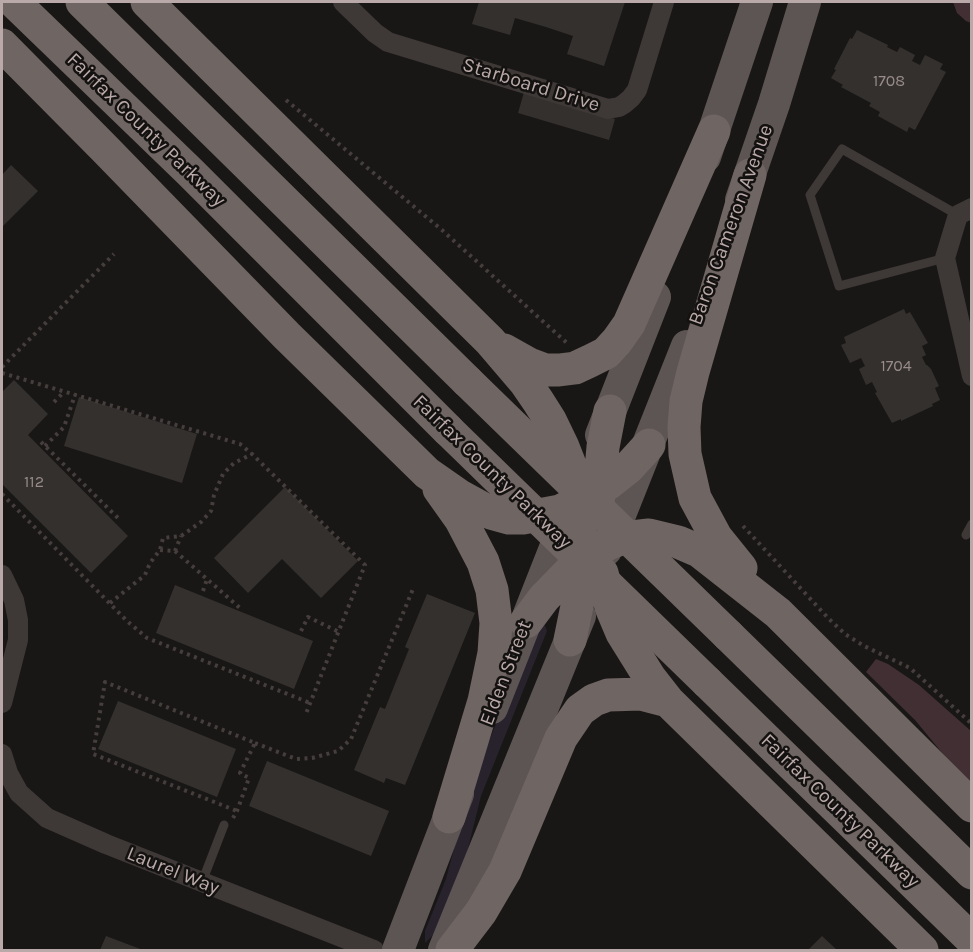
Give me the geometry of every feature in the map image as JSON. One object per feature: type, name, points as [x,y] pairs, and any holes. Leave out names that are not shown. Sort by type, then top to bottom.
[{"type":"highway","name":"Fairfax County Parkway","points":[[14,2],[190,172],[448,430],[972,940]]},
{"type":"highway","points":[[82,2],[972,873]]},
{"type":"highway","points":[[147,2],[490,341],[525,382],[550,420],[582,497],[597,515],[597,554],[611,607],[622,633],[650,678],[668,701],[922,951]]},
{"type":"highway","points":[[2,45],[279,328],[427,473],[461,520],[483,562],[492,590],[496,623],[494,653],[484,701],[449,817]]},
{"type":"highway","points":[[490,341],[513,356],[545,370],[575,368],[606,353],[629,324],[714,131]]},
{"type":"highway","points":[[750,175],[686,401],[685,454],[694,498],[716,537],[778,613],[972,806]]},
{"type":"highway","points":[[582,497],[603,447],[613,404]]},
{"type":"highway","points":[[427,473],[477,507],[508,518],[523,518],[560,511],[628,468],[649,445]]},
{"type":"highway","points":[[526,622],[544,598],[597,554],[623,538],[649,535],[678,542],[699,551],[778,613]]},
{"type":"highway","points":[[570,640],[578,601],[597,554]]},
{"type":"highway","points":[[452,951],[481,912],[505,871],[561,738],[580,711],[594,700],[608,695],[641,694],[668,701]]},
{"type":"main road","points":[[613,404],[681,228],[757,2]]},
{"type":"main road","name":"Baron Cameron Avenue","points":[[649,445],[750,175],[805,2]]},
{"type":"main road","points":[[597,554],[649,445]]},
{"type":"main road","name":"Elden Street","points":[[398,951],[526,622],[582,497]]},
{"type":"main road","points":[[444,951],[570,640]]},
{"type":"street","name":"Starboard Drive","points":[[343,2],[375,33],[388,42],[608,109],[624,104],[636,90],[664,2]]},
{"type":"street","points":[[965,212],[945,258],[972,376]]},
{"type":"street","points":[[2,575],[14,600],[18,620],[18,640],[2,703]]},
{"type":"street","name":"Laurel Way","points":[[2,754],[8,774],[19,793],[47,818],[106,844],[375,951]]},
{"type":"lane","points":[[945,258],[839,286],[810,195],[842,149],[965,212]]},
{"type":"lane","points":[[966,535],[972,524]]},
{"type":"lane","points":[[202,882],[226,826]]},
{"type":"path","points":[[2,367],[114,254]]},
{"type":"path","points":[[2,374],[240,444],[365,566],[305,716]]},
{"type":"path","points":[[54,402],[64,392]]},
{"type":"path","points":[[45,446],[64,427],[75,396]]},
{"type":"path","points":[[41,442],[121,521]]},
{"type":"path","points":[[110,603],[145,575],[150,563],[160,550],[163,538],[181,536],[201,522],[211,511],[214,495],[223,474],[234,463],[252,454]]},
{"type":"path","points":[[2,494],[147,638],[310,703]]},
{"type":"path","points":[[176,551],[181,536]]},
{"type":"path","points":[[160,550],[176,551],[240,608]]},
{"type":"path","points":[[202,591],[207,579]]},
{"type":"path","points":[[237,811],[93,754],[105,682],[296,759],[312,758],[338,751],[351,739],[413,589]]},
{"type":"path","points":[[301,631],[308,617],[339,632]]},
{"type":"path","points":[[226,826],[237,811],[249,778],[240,773],[255,743]]},
{"type":"shaded area","points":[[953,2],[971,2],[971,23],[957,13]]},
{"type":"shaded area","points":[[544,623],[547,631],[481,796],[464,865],[434,934],[425,943],[425,931],[446,879],[469,792],[535,625]]},
{"type":"shaded area","points":[[876,659],[888,664],[919,685],[971,731],[971,788],[915,720],[866,672]]},
{"type":"building","points":[[479,2],[625,2],[604,66],[567,54],[573,36],[546,27],[515,18],[510,35],[472,24]]},
{"type":"building","points":[[857,30],[897,52],[900,47],[915,55],[912,61],[920,65],[925,55],[943,64],[940,69],[946,72],[915,130],[909,127],[907,132],[878,116],[880,112],[869,106],[871,103],[841,87],[843,85],[831,78],[850,38],[852,39]]},
{"type":"building","points":[[524,92],[615,119],[609,140],[518,113]]},
{"type":"building","points":[[11,165],[38,191],[2,227],[2,175]]},
{"type":"building","points":[[904,309],[906,314],[910,312],[928,343],[922,346],[926,355],[922,357],[939,386],[935,388],[940,400],[932,404],[933,406],[892,423],[875,393],[877,392],[872,382],[866,385],[859,369],[865,366],[861,358],[850,363],[841,345],[846,343],[844,337]]},
{"type":"building","points":[[14,380],[48,414],[28,435],[128,536],[91,573],[2,484],[2,392]]},
{"type":"building","points":[[79,397],[197,434],[182,483],[64,446]]},
{"type":"building","points":[[285,487],[358,561],[321,598],[282,559],[248,593],[214,558]]},
{"type":"building","points":[[175,585],[313,641],[294,689],[156,633]]},
{"type":"building","points":[[427,594],[475,613],[405,785],[386,778],[384,783],[354,770],[380,707],[385,709],[409,649],[405,647]]},
{"type":"building","points":[[118,701],[236,749],[217,797],[98,749]]},
{"type":"building","points":[[267,761],[389,811],[371,856],[249,806]]},
{"type":"building","points":[[106,936],[143,950],[100,950]]},
{"type":"building","points":[[822,936],[837,950],[808,950]]}]
